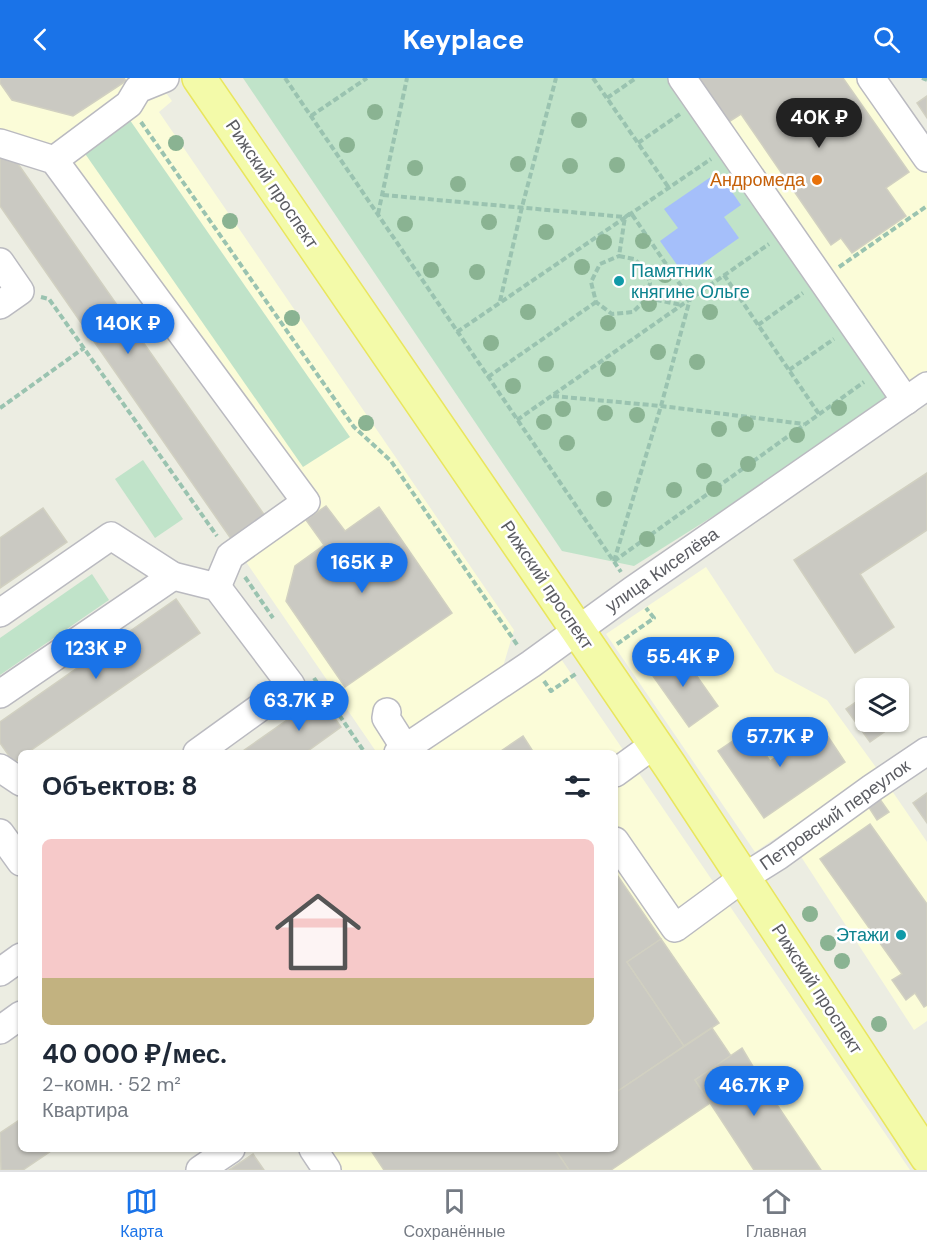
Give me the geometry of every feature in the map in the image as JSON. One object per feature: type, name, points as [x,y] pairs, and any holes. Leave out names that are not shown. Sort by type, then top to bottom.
[{"type":"main road","name":"Рижский проспект","points":[[199,78],[654,744],[927,1158]]},
{"type":"street","points":[[54,160],[129,104],[138,89],[165,78]]},
{"type":"street","points":[[682,78],[916,394]]},
{"type":"street","points":[[871,78],[927,158]]},
{"type":"street","points":[[0,143],[54,160],[306,502],[230,556],[217,587]]},
{"type":"street","points":[[0,262],[10,298]]},
{"type":"street","name":"улица Киселёва","points":[[402,750],[531,664],[916,394]]},
{"type":"street","points":[[0,613],[111,536],[173,576],[217,587],[291,685],[201,750]]},
{"type":"street","points":[[0,694],[173,576]]},
{"type":"street","points":[[387,712],[386,718],[401,750]]},
{"type":"street","points":[[618,771],[654,744]]},
{"type":"street","name":"Петровский переулок","points":[[618,845],[675,928],[743,878],[788,859],[872,788],[927,752]]},
{"type":"street","points":[[0,768],[18,780]]},
{"type":"street","points":[[0,833],[18,858]]},
{"type":"street","points":[[0,972],[18,959]]},
{"type":"street","points":[[0,1030],[18,1017]]},
{"type":"street","points":[[200,1170],[227,1152]]},
{"type":"street","points":[[315,1152],[327,1170]]},
{"type":"path","points":[[285,78],[614,562]]},
{"type":"path","points":[[311,116],[367,78]]},
{"type":"path","points":[[378,214],[407,78]]},
{"type":"path","points":[[500,303],[522,207],[556,78]]},
{"type":"path","points":[[593,78],[669,188]]},
{"type":"path","points":[[607,98],[636,78]]},
{"type":"path","points":[[922,78],[927,80]]},
{"type":"path","points":[[129,104],[354,427],[391,461],[531,664]]},
{"type":"path","points":[[638,143],[687,108]]},
{"type":"path","points":[[457,332],[719,154]]},
{"type":"path","points":[[383,195],[625,217]]},
{"type":"path","points":[[614,562],[661,406],[690,299],[631,213]]},
{"type":"path","points":[[619,256],[625,217]]},
{"type":"path","points":[[517,420],[777,238]]},
{"type":"path","points":[[619,256],[634,259],[645,269],[650,283],[647,298],[633,312],[612,314],[596,302],[591,282],[600,264],[619,256]]},
{"type":"path","points":[[724,275],[819,414]]},
{"type":"path","points":[[10,298],[49,299],[278,625]]},
{"type":"path","points":[[647,298],[682,305]]},
{"type":"path","points":[[488,377],[596,302]]},
{"type":"path","points":[[789,370],[842,333]]},
{"type":"path","points":[[0,408],[84,348]]},
{"type":"path","points":[[614,562],[871,376]]},
{"type":"path","points":[[552,396],[661,406],[805,424]]},
{"type":"path","points":[[311,674],[363,750]]},
{"type":"shaded area","points":[[0,78],[155,78],[172,101],[159,112],[514,630],[502,670],[389,750],[375,750],[242,556],[299,516],[48,152],[0,138]]},
{"type":"shaded area","points":[[243,78],[676,78],[898,400],[634,566],[562,551]]},
{"type":"shaded area","points":[[676,78],[883,78],[927,141],[927,378],[898,400]]},
{"type":"shaded area","points":[[125,113],[350,437],[303,467],[79,145]]},
{"type":"shaded area","points":[[143,460],[183,519],[155,538],[115,479]]},
{"type":"shaded area","points":[[706,567],[775,672],[827,700],[927,842],[927,1021],[914,1030],[785,832],[755,852],[606,634]]},
{"type":"shaded area","points":[[92,574],[109,600],[0,675],[0,638]]},
{"type":"shaded area","points":[[559,656],[910,1170],[337,1170],[324,1152],[618,1152],[618,750],[420,750]]},
{"type":"water","points":[[718,172],[741,205],[724,217],[739,238],[685,276],[660,241],[678,228],[664,209]]},
{"type":"building","points":[[0,78],[124,78],[126,81],[73,116],[12,100],[0,83]]},
{"type":"building","points":[[691,78],[843,78],[909,172],[886,188],[906,216],[852,253],[841,238],[831,245],[741,114],[724,125]]},
{"type":"building","points":[[927,96],[927,118],[917,103]]},
{"type":"building","points":[[9,151],[270,523],[236,546],[0,206],[0,157]]},
{"type":"building","points":[[927,473],[927,530],[860,574],[894,627],[855,653],[794,560]]},
{"type":"building","points":[[326,506],[345,531],[379,507],[452,613],[345,687],[286,601],[295,566],[324,545],[306,520]]},
{"type":"building","points":[[43,508],[67,542],[0,588],[0,538]]},
{"type":"building","points":[[176,599],[200,633],[31,750],[18,750],[18,760],[14,763],[0,743],[0,722]]},
{"type":"building","points":[[677,648],[718,706],[689,727],[648,669]]},
{"type":"building","points":[[320,697],[341,727],[309,750],[244,750]]},
{"type":"building","points":[[855,703],[855,721],[846,709]]},
{"type":"building","points":[[821,726],[845,762],[764,818],[718,751],[749,730],[770,761]]},
{"type":"building","points":[[863,732],[884,732],[870,742]]},
{"type":"building","points":[[523,736],[532,750],[502,750]]},
{"type":"building","points":[[927,793],[927,823],[913,803]]},
{"type":"building","points":[[879,798],[889,812],[877,820],[868,806]]},
{"type":"building","name":"Этажи","points":[[870,824],[927,904],[927,1005],[924,1007],[915,993],[906,1000],[892,980],[902,974],[820,859]]},
{"type":"building","points":[[618,876],[661,939],[627,962],[684,1046],[618,1091]]},
{"type":"building","points":[[661,939],[719,1023],[684,1046],[627,962]]},
{"type":"building","points":[[712,1028],[731,1056],[695,1080],[710,1103],[611,1170],[569,1170],[557,1152],[618,1152],[618,1091]]},
{"type":"building","points":[[742,1048],[767,1090],[821,1170],[754,1170],[695,1080]]},
{"type":"building","points":[[18,1121],[18,1152],[50,1152],[23,1170],[1,1170],[0,1133]]},
{"type":"building","points":[[372,1152],[557,1152],[569,1170],[384,1170]]},
{"type":"building","points":[[253,1154],[264,1170],[229,1170]]},
{"type":"place","name":"Андромеда","points":[[817,180]]},
{"type":"place","name":"Памятник княгине Ольге","points":[[619,281]]},
{"type":"place","name":"Этажи","points":[[901,935]]}]
